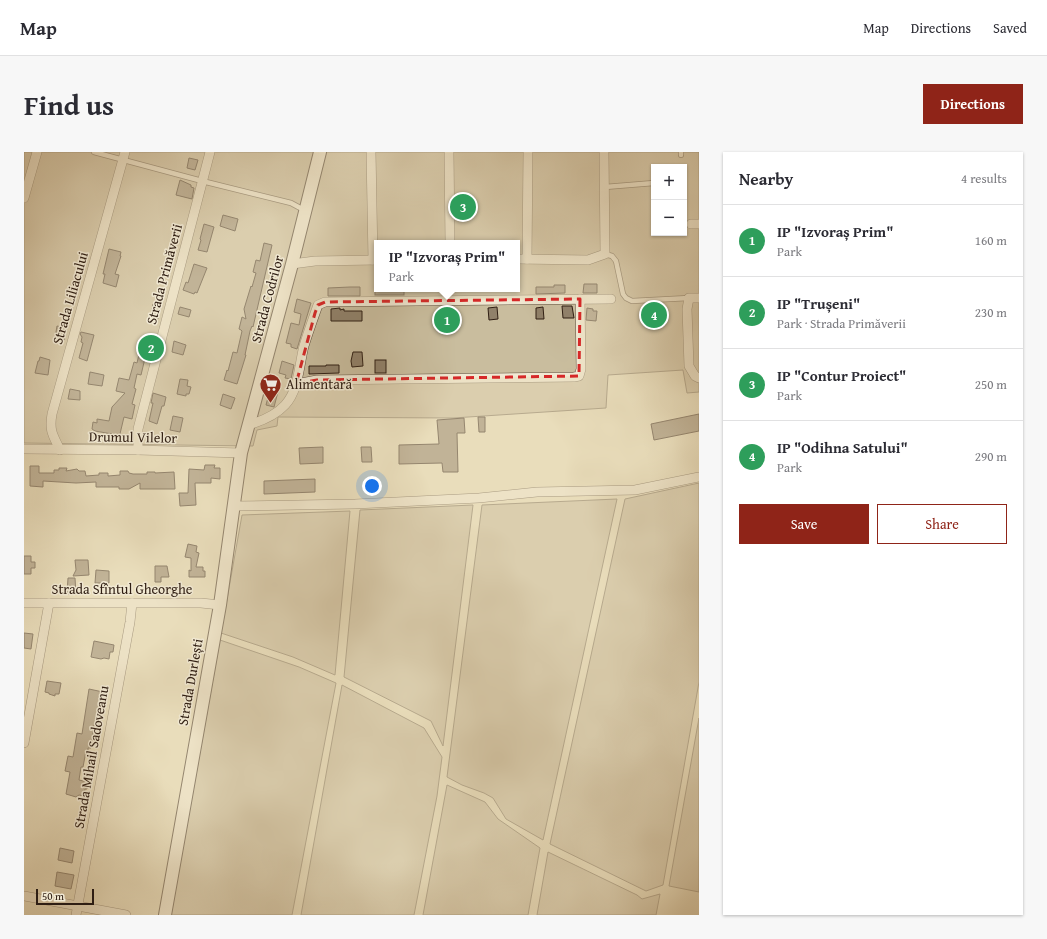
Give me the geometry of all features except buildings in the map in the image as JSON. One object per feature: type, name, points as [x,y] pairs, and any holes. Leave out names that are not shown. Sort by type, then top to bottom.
[{"type":"street","points":[[24,198],[37,152]]},
{"type":"street","name":"Strada Primăverii","points":[[138,450],[138,429],[210,152]]},
{"type":"street","name":"Strada Codrilor","points":[[241,453],[292,264],[320,152]]},
{"type":"street","points":[[371,152],[374,240]]},
{"type":"street","points":[[449,152],[450,240]]},
{"type":"street","points":[[527,259],[528,152]]},
{"type":"street","points":[[520,259],[588,260],[605,254],[604,152]]},
{"type":"street","name":"Strada Liliacului","points":[[60,450],[51,432],[50,424],[52,414],[124,156]]},
{"type":"street","points":[[292,264],[316,261],[374,260]]},
{"type":"street","points":[[699,298],[689,298],[687,308],[689,366],[695,376],[699,378]]},
{"type":"street","points":[[296,384],[318,380],[579,376],[581,369],[580,299]]},
{"type":"street","points":[[248,425],[267,419],[287,404],[296,384],[304,347],[315,313],[318,305],[325,302],[611,299]]},
{"type":"street","name":"Drumul Vilelor","points":[[24,449],[241,453]]},
{"type":"street","name":"Strada Durlești","points":[[165,915],[220,605],[241,453]]},
{"type":"street","points":[[234,506],[355,504],[479,498],[544,492],[635,490],[699,477]]},
{"type":"street","name":"Strada Sfîntul Gheorghe","points":[[24,603],[201,603],[220,605]]},
{"type":"street","points":[[24,743],[49,603]]},
{"type":"street","name":"Strada Mihail Sadoveanu","points":[[77,911],[130,622],[132,604]]},
{"type":"street","points":[[24,896],[77,911],[126,915]]},
{"type":"lane","points":[[94,152],[124,156],[202,181],[291,202],[305,210]]},
{"type":"lane","points":[[604,187],[651,183]]},
{"type":"lane","points":[[605,254],[612,256],[616,261],[623,294],[632,301],[689,298]]},
{"type":"highlighted area","points":[[580,299],[579,376],[317,380],[296,384],[315,313],[318,305],[325,302]]},
{"type":"shaded area","points":[[24,152],[699,152],[699,392],[687,393],[683,370],[608,375],[606,408],[453,418],[278,417],[277,426],[257,430],[253,446],[24,443]]},
{"type":"shaded area","points":[[699,483],[699,682],[663,885],[646,891],[550,844],[625,499]]},
{"type":"shaded area","points":[[617,499],[543,840],[506,819],[493,798],[447,777],[482,505]]},
{"type":"shaded area","points":[[473,505],[443,746],[431,721],[344,677],[360,510]]},
{"type":"shaded area","points":[[350,511],[335,675],[293,657],[221,633],[242,515]]},
{"type":"shaded area","points":[[220,640],[299,667],[336,683],[292,915],[171,915]]},
{"type":"shaded area","points":[[342,685],[424,728],[442,757],[437,796],[414,915],[301,915]]},
{"type":"shaded area","points":[[699,718],[699,892],[669,886]]},
{"type":"shaded area","points":[[447,785],[485,802],[498,819],[540,848],[528,915],[423,915]]},
{"type":"shaded area","points":[[548,852],[637,895],[642,899],[660,894],[656,915],[537,915]]},
{"type":"place","name":"IP \"Contur Proiect\"","points":[[463,207]]},
{"type":"place","name":"IP \"Odihna Satului\"","points":[[654,315]]},
{"type":"place","name":"IP \"Izvoraș Prim\"","points":[[447,320]]},
{"type":"place","name":"IP \"Trușeni\"","points":[[151,348]]},
{"type":"place","name":"Alimentară","points":[[271,404]]}]
